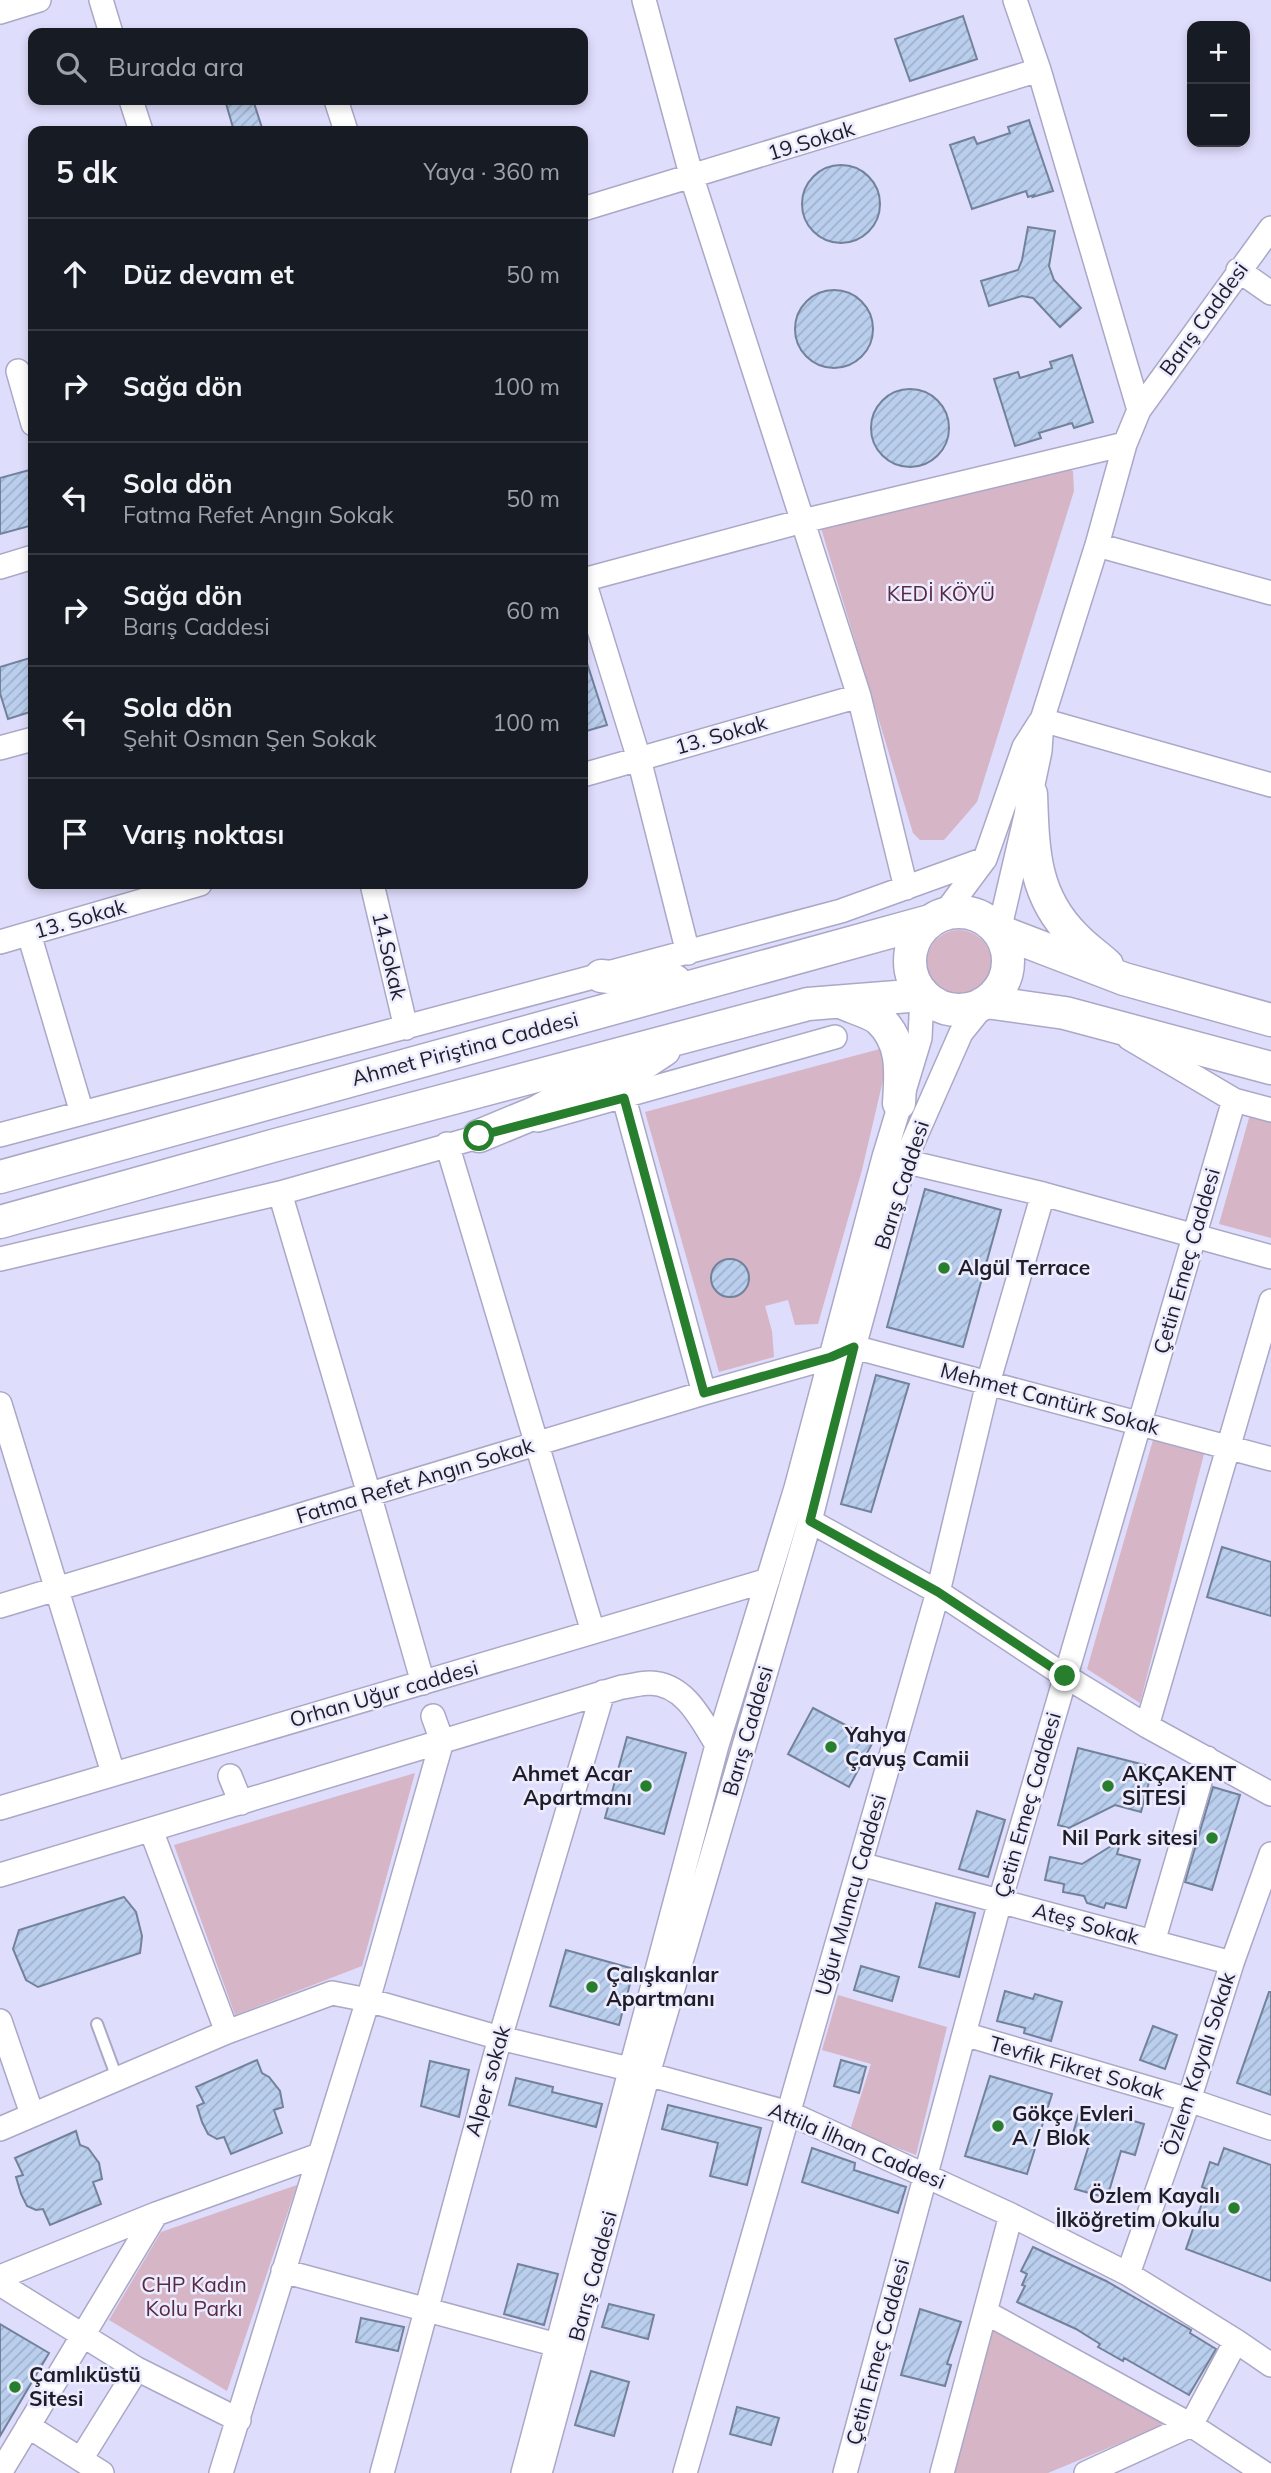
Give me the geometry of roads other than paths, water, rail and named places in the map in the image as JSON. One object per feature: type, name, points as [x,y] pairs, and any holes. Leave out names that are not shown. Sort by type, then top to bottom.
[{"type":"street","points":[[0,12],[39,0]]},
{"type":"street","points":[[101,0],[109,28]]},
{"type":"street","points":[[644,0],[692,177],[859,695],[906,888]]},
{"type":"street","points":[[1015,0],[1039,70],[1139,410]]},
{"type":"street","name":"19.Sokak","points":[[588,208],[1039,70]]},
{"type":"street","points":[[133,105],[139,126]]},
{"type":"street","points":[[338,105],[344,126]]},
{"type":"street","name":"Barış Caddesi","points":[[1042,720],[1097,545],[1125,444],[1139,410],[1271,228]]},
{"type":"street","points":[[1238,270],[1271,293]]},
{"type":"street","points":[[17,372],[28,408]]},
{"type":"street","points":[[588,579],[803,521],[1125,444]]},
{"type":"street","points":[[1097,545],[1271,593]]},
{"type":"street","points":[[0,567],[28,559]]},
{"type":"street","points":[[588,596],[639,759],[688,953]]},
{"type":"street","name":"13. Sokak","points":[[588,774],[859,695]]},
{"type":"street","points":[[1042,720],[1271,785]]},
{"type":"street","points":[[999,931],[1040,751],[1042,720]]},
{"type":"street","points":[[937,918],[959,911],[974,914],[988,920],[999,931],[1006,945],[1008,969],[998,992],[972,1009],[942,1007],[922,995],[912,975],[910,960],[913,945],[920,932],[937,918],[985,859],[1024,747],[1042,720]]},
{"type":"street","points":[[0,748],[28,740]]},
{"type":"street","points":[[1031,794],[1034,854],[1041,885],[1054,912],[1073,936],[1124,979]]},
{"type":"street","points":[[0,1135],[841,911],[985,859]]},
{"type":"street","name":"13. Sokak","points":[[0,942],[166,889]]},
{"type":"street","name":"14.Sokak","points":[[373,889],[406,1028]]},
{"type":"street","name":"Ahmet Piriştina Caddesi","points":[[0,1177],[937,918]]},
{"type":"street","points":[[999,931],[1124,979],[1271,1020]]},
{"type":"street","points":[[29,934],[82,1112]]},
{"type":"street","points":[[601,976],[644,981],[712,981]]},
{"type":"street","name":"Barış Caddesi","points":[[523,2473],[556,2345],[638,2071],[810,1521],[854,1347],[895,1159],[899,1104],[920,1038],[922,995]]},
{"type":"street","name":"Ahmet Piriştina Caddesi","points":[[0,1222],[303,1138],[808,1004],[922,995]]},
{"type":"street","points":[[1197,1000],[1228,996],[1271,1005]]},
{"type":"street","points":[[838,1001],[877,1018],[895,1039],[901,1061],[899,1104]]},
{"type":"street","points":[[986,1002],[1065,1013],[1271,1068]]},
{"type":"street","name":"Barış Caddesi","points":[[540,2473],[717,1745],[796,1488],[831,1357],[895,1159],[961,1033],[986,1002]]},
{"type":"street","points":[[1102,1023],[1234,1100],[1271,1110]]},
{"type":"street","points":[[479,1136],[537,1112],[575,1091],[626,1075],[687,1036]]},
{"type":"street","points":[[0,1259],[280,1193],[835,1037]]},
{"type":"street","points":[[624,1098],[704,1393]]},
{"type":"street","name":"Çetin Emeç Caddesi","points":[[845,2473],[1000,1901],[1234,1100]]},
{"type":"street","points":[[447,1144],[593,1632]]},
{"type":"street","points":[[895,1159],[1043,1194],[1271,1257]]},
{"type":"street","points":[[280,1193],[423,1683]]},
{"type":"street","name":"Uğur Mumcu Caddesi","points":[[685,2473],[938,1592],[988,1383],[1043,1194]]},
{"type":"street","points":[[1147,1726],[1271,1301]]},
{"type":"street","points":[[831,1357],[854,1347]]},
{"type":"street","name":"Mehmet Cantürk Sokak","points":[[854,1347],[1271,1459]]},
{"type":"street","name":"Fatma Refet Angın Sokak","points":[[0,1606],[831,1357]]},
{"type":"street","points":[[0,1404],[113,1773]]},
{"type":"street","points":[[810,1521],[938,1592],[1065,1676],[1147,1726],[1271,1794]]},
{"type":"street","name":"Orhan Uğur caddesi","points":[[0,1808],[768,1580]]},
{"type":"street","points":[[0,1875],[622,1687],[652,1683],[678,1691],[717,1745]]},
{"type":"street","name":"Alper sokak","points":[[382,2473],[500,2038],[603,1692]]},
{"type":"street","points":[[221,2473],[368,2000],[442,1741],[433,1716]]},
{"type":"street","points":[[1153,1942],[1207,1758]]},
{"type":"street","points":[[230,1776],[240,1802]]},
{"type":"street","points":[[151,1830],[226,2032]]},
{"type":"street","name":"Özlem Kayalı Sokak","points":[[1128,2274],[1271,1854]]},
{"type":"street","name":"Ateş Sokak","points":[[860,1864],[1232,1963]]},
{"type":"street","name":"Attila İlhan Caddesi","points":[[0,2129],[226,2032],[332,1993],[368,2000],[500,2038],[638,2071],[789,2113],[926,2174],[1128,2274],[1271,2365]]},
{"type":"street","points":[[0,2021],[32,2115]]},
{"type":"street","name":"Tevfik Fikret Sokak","points":[[964,2034],[1189,2100],[1271,2128]]},
{"type":"street","points":[[0,2277],[156,2214],[319,2155]]},
{"type":"street","points":[[0,2473],[156,2214]]},
{"type":"street","points":[[942,2473],[1011,2215]]},
{"type":"street","points":[[283,2271],[556,2345]]},
{"type":"street","points":[[0,2284],[137,2369],[239,2420]]},
{"type":"street","points":[[985,2312],[1191,2425],[1264,2473]]},
{"type":"street","points":[[1095,2471],[1191,2425],[1236,2341]]},
{"type":"street","points":[[81,2459],[137,2369]]},
{"type":"street","points":[[28,2426],[102,2473]]},
{"type":"lane","points":[[97,2024],[117,2078]]},
{"type":"place","name":"Algül Terrace","points":[[944,1268]]},
{"type":"place","name":"Yahya Çavuş Camii","points":[[831,1747]]},
{"type":"place","name":"Ahmet Acar Apartmanı","points":[[646,1786]]},
{"type":"place","name":"AKÇAKENT SİTESİ","points":[[1108,1786]]},
{"type":"place","name":"Nil Park sitesi","points":[[1212,1838]]},
{"type":"place","name":"Çalışkanlar Apartmanı","points":[[592,1987]]},
{"type":"place","name":"Gökçe Evleri A / Blok","points":[[998,2126]]},
{"type":"place","name":"Özlem Kayalı İlköğretim Okulu","points":[[1234,2208]]},
{"type":"place","name":"Çamlıküstü Sitesi","points":[[15,2387]]},
{"type":"park label","name":"KEDİ KÖYÜ","points":[[941,594]]},
{"type":"park label","name":"CHP Kadın Kolu Parkı","points":[[194,2297]]}]
